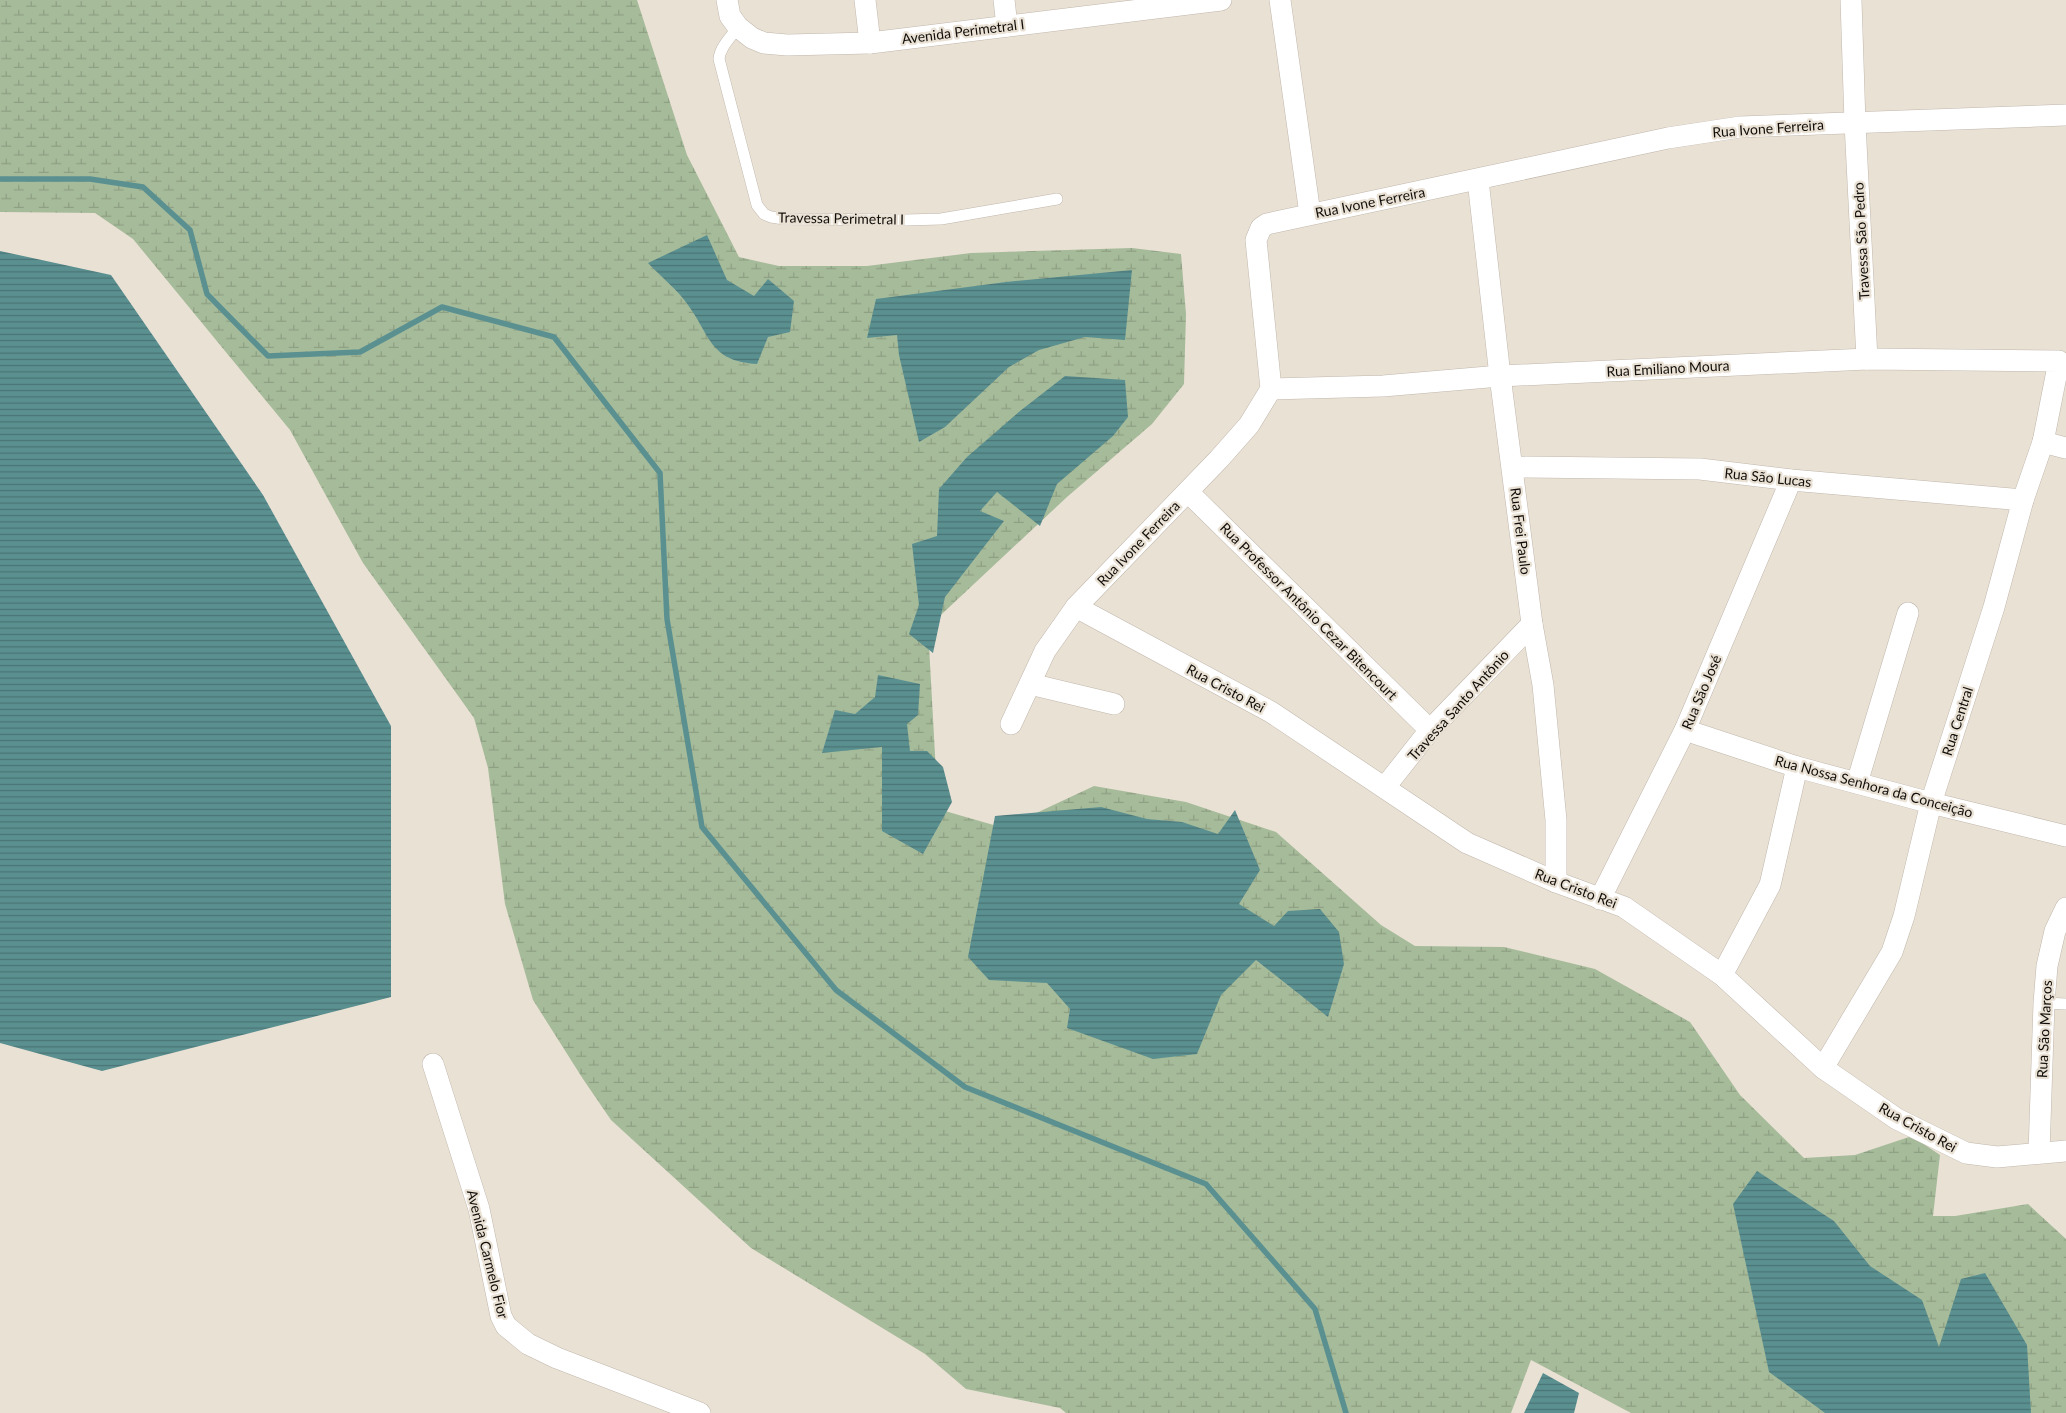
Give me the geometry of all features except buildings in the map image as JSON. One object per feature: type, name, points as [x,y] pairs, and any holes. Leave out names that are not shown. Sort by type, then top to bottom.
[{"type":"street","points":[[865,0],[870,43]]},
{"type":"street","points":[[1004,0],[1007,26]]},
{"type":"street","name":"Avenida Perimetral I","points":[[738,27],[752,38],[764,43],[787,45],[870,43],[1007,26],[1140,5],[1221,0]]},
{"type":"street","points":[[1280,0],[1310,214]]},
{"type":"street","name":"Travessa São Pedro","points":[[1850,0],[1867,359]]},
{"type":"street","points":[[728,3],[730,16],[738,27]]},
{"type":"street","name":"Rua Ivone Ferreira","points":[[1011,724],[1045,652],[1076,607],[1188,492],[1249,425],[1271,388],[1257,260],[1258,234],[1267,224],[1659,140],[1710,131],[1740,127],[2066,115]]},
{"type":"street","name":"Rua Frei Paulo","points":[[1478,180],[1500,376],[1532,624],[1543,685],[1556,820],[1556,882]]},
{"type":"street","name":"Rua Emiliano Moura","points":[[1271,388],[1383,386],[1500,376],[1867,359],[2062,361]]},
{"type":"street","name":"Rua Central","points":[[1823,1068],[1892,952],[1904,916],[1931,804],[1994,607],[2023,500],[2043,442],[2062,361]]},
{"type":"street","points":[[2043,442],[2066,448]]},
{"type":"street","name":"Rua São Lucas","points":[[1513,468],[1700,469],[1791,480],[2023,500]]},
{"type":"street","name":"Rua São José","points":[[1600,899],[1685,730],[1791,480]]},
{"type":"street","name":"Rua Professor Antônio Cezar Bitencourt","points":[[1188,492],[1430,730]]},
{"type":"street","name":"Rua Cristo Rei","points":[[1076,607],[1271,712],[1467,843],[1556,882],[1624,906],[1722,975],[1823,1068],[1896,1119],[1966,1154],[1998,1157],[2066,1151]]},
{"type":"street","points":[[1857,783],[1908,613]]},
{"type":"street","name":"Travessa Santo Antônio","points":[[1385,787],[1430,730],[1532,624]]},
{"type":"street","points":[[1030,684],[1114,704]]},
{"type":"street","name":"Rua Nossa Senhora da Conceição","points":[[1685,730],[1797,767],[1931,804],[2066,836]]},
{"type":"street","points":[[1722,975],[1770,885],[1797,767]]},
{"type":"street","name":"Rua São Marços","points":[[2039,1154],[2044,1003],[2048,966],[2055,931],[2066,908]]},
{"type":"street","name":"Avenida Carmelo Fior","points":[[433,1064],[479,1209],[501,1316],[506,1326],[528,1344],[557,1358],[700,1413]]},
{"type":"lane","name":"Travessa Perimetral I","points":[[738,27],[725,43],[719,59],[757,205],[764,214],[784,219],[941,219],[1057,199]]},
{"type":"lane","points":[[2044,1003],[2066,1004]]},
{"type":"green space","points":[[0,0],[637,0],[687,155],[739,257],[779,266],[867,266],[971,253],[1132,248],[1181,254],[1186,314],[1184,384],[1152,424],[1067,497],[928,627],[938,809],[1004,828],[1094,786],[1186,802],[1276,832],[1381,925],[1415,946],[1504,947],[1595,969],[1690,1022],[1740,1095],[1804,1158],[1855,1155],[1912,1136],[1940,1155],[1933,1216],[1955,1216],[2028,1204],[2066,1239],[2066,1413],[1631,1413],[1531,1360],[1511,1413],[1066,1413],[1060,1408],[966,1389],[925,1354],[751,1248],[611,1120],[533,1000],[505,904],[488,768],[474,718],[363,563],[290,430],[133,239],[95,213],[0,212]]},
{"type":"water","points":[[707,235],[727,280],[754,296],[768,279],[794,301],[790,332],[768,337],[757,364],[741,362],[721,352],[708,337],[684,299],[648,263]]},
{"type":"water","points":[[0,251],[111,275],[263,495],[391,726],[391,997],[102,1071],[0,1043]]},
{"type":"water","points":[[1132,270],[1125,340],[1085,337],[1039,350],[1009,367],[945,427],[919,442],[899,355],[897,335],[867,338],[876,299],[1006,282]]},
{"type":"water","points":[[1065,376],[1125,380],[1128,417],[1113,436],[1057,484],[1040,526],[997,492],[980,511],[1004,521],[945,597],[933,653],[909,634],[919,605],[912,544],[937,536],[939,489],[967,457],[1020,411]]},
{"type":"water","points":[[878,675],[920,684],[918,715],[907,724],[910,751],[927,751],[943,767],[952,802],[923,854],[882,831],[882,747],[822,753],[835,710],[855,714],[875,697]]},
{"type":"water","points":[[1101,807],[1147,819],[1182,822],[1218,834],[1235,810],[1260,870],[1239,904],[1274,926],[1288,911],[1320,909],[1339,932],[1344,964],[1328,1017],[1256,960],[1221,995],[1197,1054],[1153,1059],[1067,1028],[1070,1009],[1047,983],[989,980],[968,957],[995,816]]},
{"type":"water","points":[[1757,1171],[1834,1221],[1870,1266],[1922,1300],[1939,1347],[1961,1279],[1985,1273],[2027,1345],[2031,1413],[1825,1413],[1769,1372],[1733,1204]]},
{"type":"water","points":[[1543,1373],[1579,1393],[1574,1413],[1524,1413]]},
{"type":"waterway","points":[[0,179],[90,179],[143,187],[190,230],[207,294],[268,356],[360,352],[442,307],[554,337],[660,473],[667,619],[702,827],[836,990],[965,1087],[1206,1184],[1315,1309],[1346,1413]]}]
